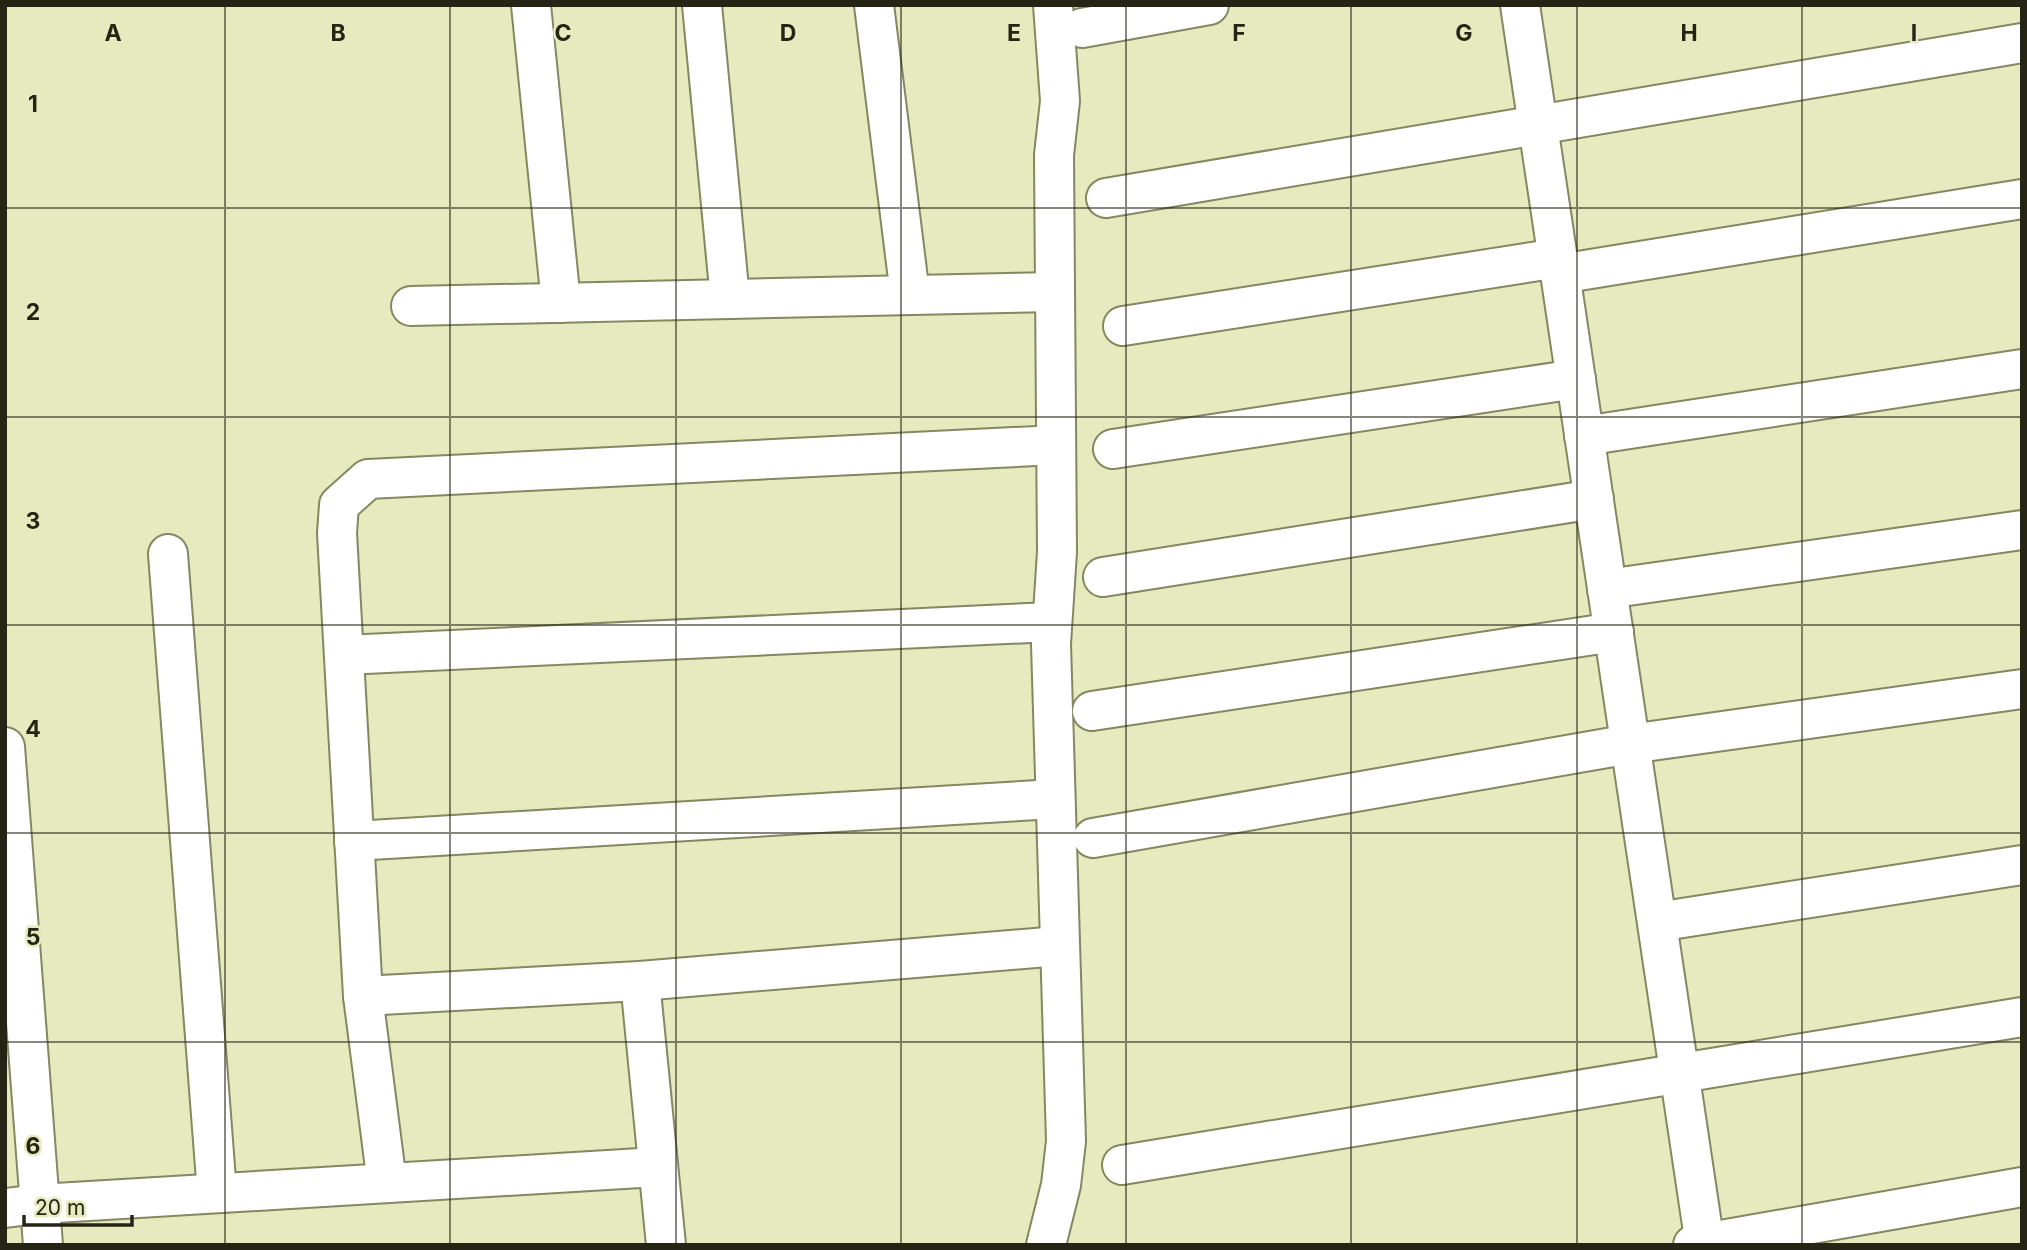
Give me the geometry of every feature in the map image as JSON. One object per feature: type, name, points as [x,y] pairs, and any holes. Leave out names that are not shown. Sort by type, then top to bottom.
[{"type":"street","points":[[531,5],[561,303]]},
{"type":"street","points":[[702,5],[730,299]]},
{"type":"street","points":[[874,5],[910,295]]},
{"type":"street","points":[[1046,1245],[1061,1185],[1066,1141],[1051,622],[1057,552],[1054,155],[1067,17],[1209,5]]},
{"type":"street","points":[[1520,5],[1657,922],[1701,1244],[2022,1187]]},
{"type":"street","points":[[1105,198],[2022,43]]},
{"type":"street","points":[[1123,326],[2022,199]]},
{"type":"street","points":[[411,306],[1055,292]]},
{"type":"street","points":[[1584,436],[2022,369]]},
{"type":"street","points":[[1113,449],[1576,379]]},
{"type":"street","points":[[387,1183],[363,996],[337,533],[339,505],[368,479],[1056,445]]},
{"type":"street","points":[[1103,577],[1594,499]]},
{"type":"street","points":[[1607,589],[2022,530]]},
{"type":"street","points":[[168,554],[217,1194]]},
{"type":"street","points":[[344,655],[1051,622]]},
{"type":"street","points":[[1092,711],[1614,632]]},
{"type":"street","points":[[1093,838],[1630,744],[2022,689]]},
{"type":"street","points":[[5,747],[22,1206],[43,1245]]},
{"type":"street","points":[[354,841],[1055,799]]},
{"type":"street","points":[[1657,922],[2022,865]]},
{"type":"street","points":[[363,996],[639,982],[1059,946]]},
{"type":"street","points":[[639,982],[666,1245]]},
{"type":"street","points":[[1122,1165],[2022,1017]]},
{"type":"street","points":[[22,1206],[657,1167]]}]
